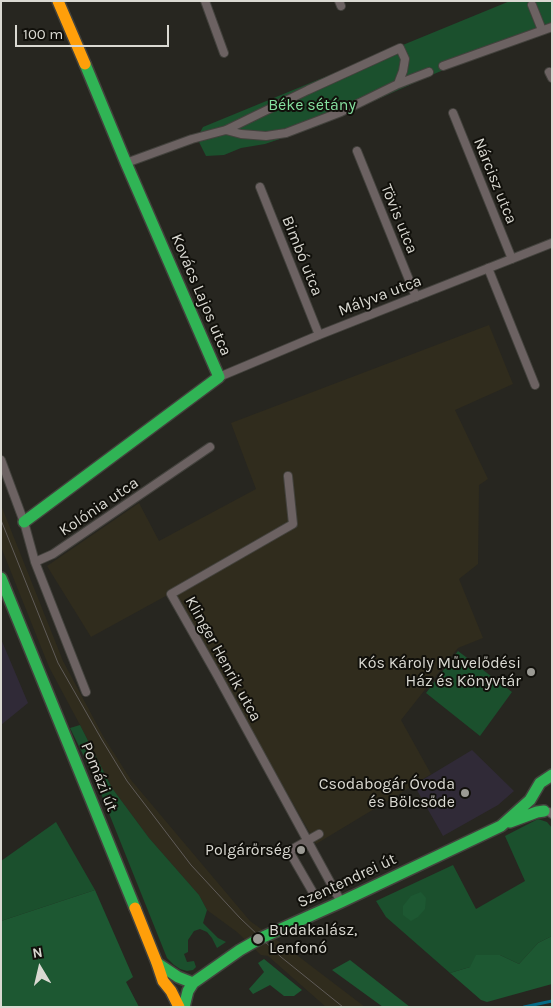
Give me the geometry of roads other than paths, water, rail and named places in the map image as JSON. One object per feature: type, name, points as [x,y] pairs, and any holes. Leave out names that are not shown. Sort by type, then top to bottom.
[{"type":"main road","name":"Kovács Lajos utca","points":[[24,522],[219,378],[58,1]]},
{"type":"main road","name":"Pomázi út","points":[[1,578],[163,981],[171,991],[179,1007]]},
{"type":"main road","name":"Szentendrei út","points":[[190,987],[251,943],[501,826],[530,800],[540,783],[550,777]]},
{"type":"main road","points":[[535,792],[536,804],[549,812]]},
{"type":"main road","points":[[501,826],[537,812],[549,812]]},
{"type":"main road","points":[[157,963],[181,978],[190,987]]},
{"type":"main road","points":[[171,991],[179,992],[190,987]]},
{"type":"main road","points":[[184,1007],[190,987]]},
{"type":"street","points":[[205,1],[224,53]]},
{"type":"street","points":[[532,5],[542,30]]},
{"type":"street","points":[[443,66],[552,27]]},
{"type":"street","points":[[126,163],[192,139],[226,130],[400,48],[405,59],[398,84]]},
{"type":"street","points":[[226,130],[241,134],[266,136],[286,133],[341,112],[398,84],[429,72]]},
{"type":"street","name":"Nárcisz utca","points":[[452,113],[512,259]]},
{"type":"street","name":"Tövis utca","points":[[357,151],[416,297]]},
{"type":"street","name":"Bimbó utca","points":[[260,187],[319,335]]},
{"type":"street","name":"Mályva utca","points":[[219,378],[319,335],[552,243]]},
{"type":"street","points":[[488,268],[535,385]]},
{"type":"street","name":"Kolónia utca","points":[[35,562],[53,554],[210,447]]},
{"type":"street","points":[[1,460],[24,522],[35,562],[86,692]]},
{"type":"street","name":"Klinger Henrik utca","points":[[288,476],[293,524],[172,594],[341,902]]},
{"type":"street","points":[[315,896],[289,851],[319,834]]},
{"type":"waterway","points":[[524,1007],[552,1001]]},
{"type":"tram line","points":[[1,520],[58,663],[127,781],[191,865],[240,918],[281,957],[343,1007]]},
{"type":"place","name":"Kós Károly Művelődési Ház és Könyvtár","points":[[531,672]]},
{"type":"place","name":"Csodabogár Óvoda és Bölcsőde","points":[[465,793]]},
{"type":"place","name":"Polgárőrség","points":[[301,850]]},
{"type":"place","name":"Budakalász, Lenfonó","points":[[258,939]]},
{"type":"park label","name":"Béke sétány","points":[[312,105]]}]
